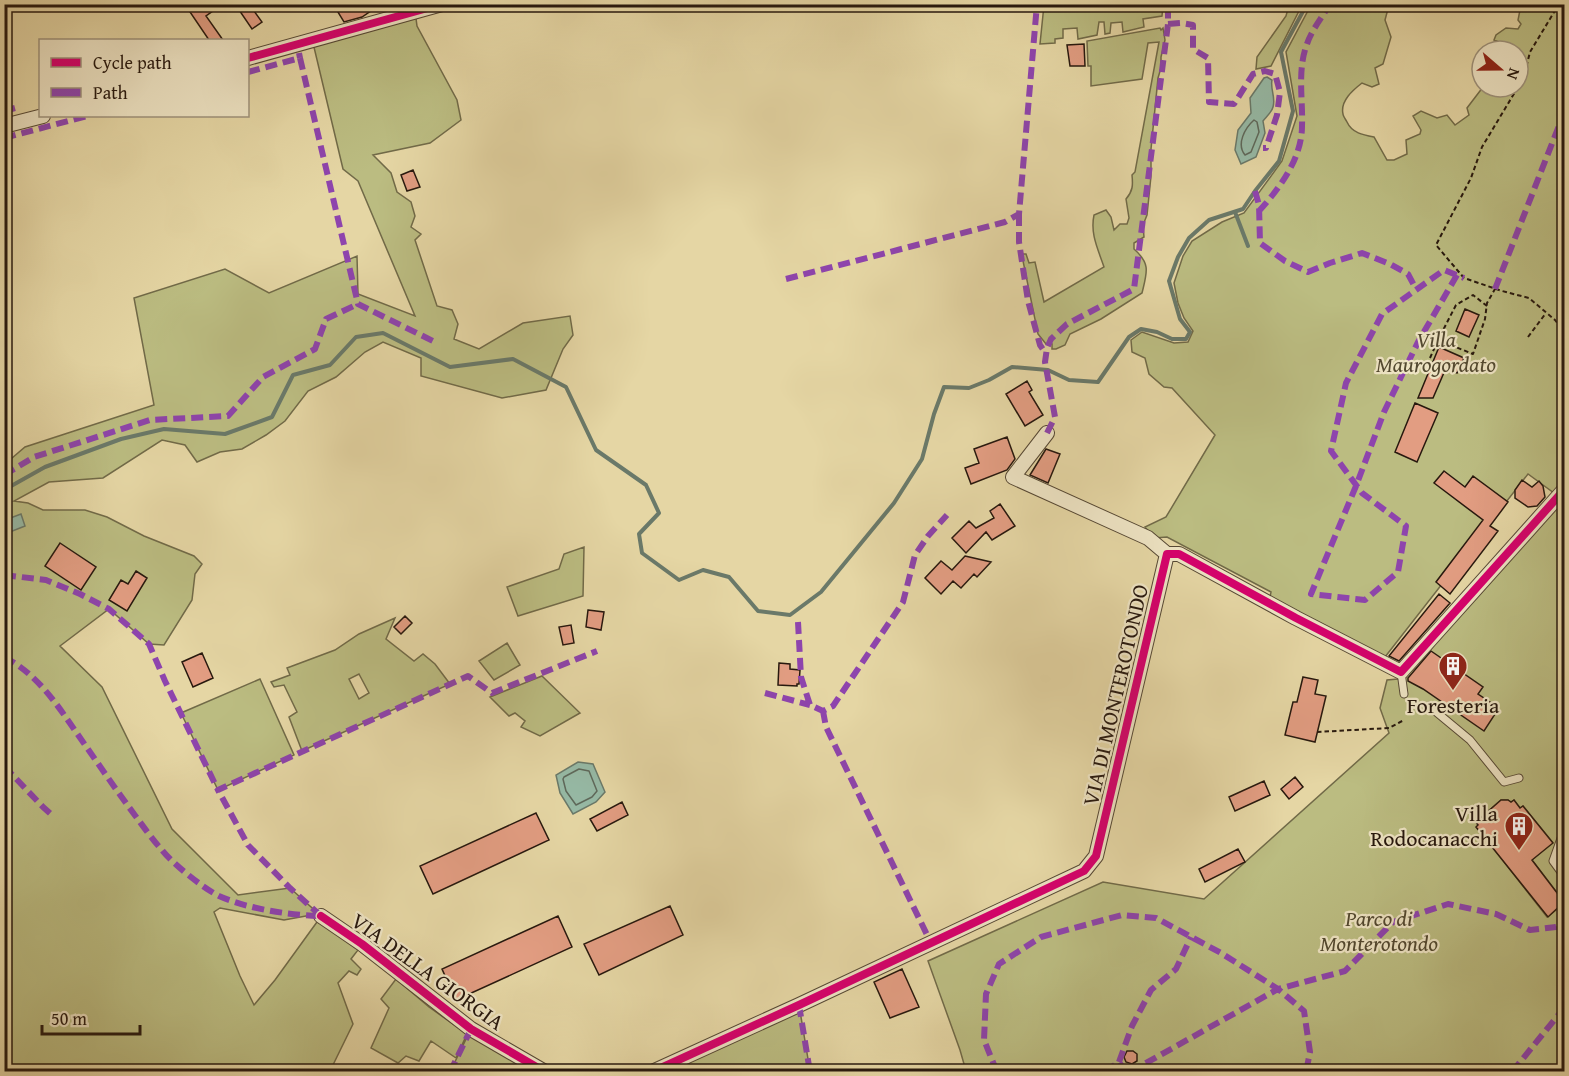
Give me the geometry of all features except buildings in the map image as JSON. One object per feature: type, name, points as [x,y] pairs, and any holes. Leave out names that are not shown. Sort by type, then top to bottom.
[{"type":"street","points":[[249,58],[442,4]]},
{"type":"street","points":[[4,126],[39,117]]},
{"type":"street","points":[[1047,432],[1013,477],[1148,538],[1167,554],[1179,554],[1401,672],[1564,490]]},
{"type":"street","name":"VIA DI MONTEROTONDO","points":[[652,1071],[799,1005],[1084,870],[1096,856],[1167,554]]},
{"type":"street","name":"VIA DELLA GIORGIA","points":[[321,916],[362,944],[471,1029],[545,1071]]},
{"type":"lane","points":[[1401,672],[1404,694]]},
{"type":"lane","points":[[1429,706],[1470,740],[1504,782],[1519,778]]},
{"type":"lane","points":[[1564,830],[1553,861],[1564,876]]},
{"type":"path","points":[[1530,52],[1559,4]]},
{"type":"path","points":[[1511,99],[1482,147],[1471,178],[1436,245],[1464,278],[1529,298],[1555,320],[1564,332]]},
{"type":"path","points":[[1438,340],[1473,354],[1487,306],[1495,289]]},
{"type":"path","points":[[1430,358],[1456,305],[1473,295],[1487,306]]},
{"type":"path","points":[[1528,337],[1546,313]]},
{"type":"path","points":[[1317,732],[1389,728],[1404,720]]},
{"type":"green space","points":[[1044,4],[1163,5],[1162,16],[1143,19],[1144,27],[1123,32],[1122,22],[1111,23],[1110,33],[1105,34],[1104,22],[1099,22],[1097,35],[1078,39],[1077,28],[1063,29],[1063,38],[1055,39],[1055,43],[1040,44]]},
{"type":"green space","points":[[1289,5],[1302,5],[1271,66],[1256,69],[1257,57],[1286,16]]},
{"type":"green space","name":"Villa Maurogordato","points":[[1311,5],[1389,5],[1385,20],[1391,37],[1383,64],[1375,68],[1379,84],[1372,87],[1362,83],[1355,89],[1343,105],[1343,116],[1352,129],[1374,137],[1387,160],[1394,160],[1407,154],[1406,140],[1420,134],[1421,130],[1413,116],[1421,111],[1437,118],[1447,115],[1455,125],[1469,115],[1467,108],[1474,99],[1530,99],[1530,39],[1494,39],[1496,35],[1506,28],[1518,29],[1521,24],[1518,20],[1521,5],[1564,5],[1564,482],[1554,493],[1528,474],[1385,657],[1270,597],[1271,592],[1167,537],[1154,538],[1145,527],[1166,517],[1215,435],[1172,388],[1164,387],[1149,374],[1145,358],[1132,352],[1131,340],[1142,332],[1174,343],[1188,342],[1193,331],[1178,303],[1174,283],[1183,256],[1192,241],[1222,222],[1244,213],[1282,161],[1297,116],[1286,52]]},
{"type":"green space","points":[[415,11],[417,26],[457,100],[461,120],[430,143],[373,155],[391,173],[397,192],[411,202],[415,216],[411,227],[421,234],[415,240],[437,306],[452,310],[458,324],[454,339],[479,349],[523,323],[570,316],[573,335],[563,349],[546,390],[502,398],[421,376],[421,358],[383,342],[365,352],[336,377],[308,391],[285,421],[242,449],[220,452],[197,462],[185,445],[162,440],[103,478],[49,482],[14,501],[28,503],[43,510],[85,510],[107,517],[144,536],[194,556],[202,564],[195,574],[192,600],[164,645],[149,644],[109,609],[60,646],[102,687],[172,829],[238,895],[290,888],[321,916],[284,920],[220,908],[214,912],[254,1005],[317,922],[325,925],[358,950],[351,959],[361,969],[357,975],[349,971],[338,983],[353,1024],[330,1071],[5,1072],[5,464],[25,447],[154,405],[134,298],[225,269],[269,293],[357,256],[358,294],[415,316],[358,181],[343,169],[313,43]]},
{"type":"green space","points":[[1160,28],[1161,30],[1163,28],[1165,40],[1158,78],[1147,215],[1143,225],[1144,237],[1134,243],[1134,249],[1143,259],[1146,269],[1142,293],[1101,319],[1070,334],[1065,345],[1052,349],[1052,344],[1046,344],[1038,334],[1022,254],[1026,254],[1029,263],[1035,262],[1044,302],[1104,267],[1094,235],[1094,215],[1106,210],[1111,217],[1114,230],[1120,224],[1127,224],[1129,218],[1126,199],[1132,188],[1132,175],[1135,172],[1159,42],[1148,43],[1142,79],[1091,86],[1087,41]]},
{"type":"green space","name":"Parco di Monterotondo","points":[[1564,498],[1564,902],[1532,860],[1552,842],[1523,806],[1520,808],[1514,800],[1511,802],[1501,800],[1476,822],[1477,827],[1547,917],[1564,904],[1564,1071],[966,1071],[928,961],[1103,882],[1204,899],[1389,733],[1380,708],[1387,680],[1398,679]]},
{"type":"green space","points":[[584,547],[583,596],[518,616],[507,587],[559,569],[564,554]]},
{"type":"green space","points":[[395,618],[386,639],[414,661],[423,654],[435,664],[450,684],[302,751],[289,717],[297,712],[284,685],[274,687],[271,682],[290,675],[287,668],[335,650],[359,634]],"holes":[[[359,674],[369,693],[359,699],[349,679]]]},
{"type":"green space","points":[[507,643],[520,665],[494,680],[479,661]]},
{"type":"green space","points":[[542,676],[580,713],[540,736],[521,727],[525,721],[515,713],[509,716],[490,697]]},
{"type":"green space","points":[[260,679],[294,755],[218,790],[181,713]]},
{"type":"green space","points":[[396,979],[429,1007],[467,1034],[456,1058],[431,1041],[419,1061],[406,1056],[398,1063],[371,1048],[389,1008],[381,999]]},
{"type":"green space","points":[[799,1005],[810,1071],[691,1071],[687,1055]]},
{"type":"green space","points":[[471,1029],[545,1072],[450,1072]]},
{"type":"water","points":[[1267,77],[1272,80],[1273,107],[1263,121],[1265,133],[1256,157],[1241,164],[1235,150],[1238,130],[1251,113],[1250,98]]},
{"type":"water","points":[[21,514],[25,526],[5,534],[5,520]]},
{"type":"water","points":[[578,762],[593,764],[605,792],[596,802],[573,814],[560,793],[556,775]]},
{"type":"waterway","points":[[4,490],[45,467],[121,439],[164,429],[225,434],[272,417],[293,375],[330,365],[356,337],[383,333],[450,367],[513,359],[566,387],[596,450],[646,485],[659,513],[639,534],[642,553],[679,580],[703,570],[729,577],[758,611],[790,615],[821,592],[894,503],[922,459],[944,387],[969,388],[1012,367],[1048,370],[1069,380],[1098,382],[1129,337],[1141,329],[1157,332],[1172,339],[1186,339],[1190,332],[1180,319],[1169,281],[1178,257],[1189,238],[1209,220],[1243,209],[1279,161],[1293,111],[1281,52],[1307,4]]},
{"type":"waterway","points":[[1235,212],[1248,246]]},
{"type":"marked path","points":[[786,279],[1005,222],[1019,214],[1037,4]]},
{"type":"marked path","points":[[1047,433],[1055,417],[1045,362],[1051,339],[1067,324],[1134,289],[1168,24],[1168,4]]},
{"type":"marked path","points":[[1259,211],[1275,193],[1298,150],[1302,126],[1301,74],[1304,54],[1311,34],[1330,4]]},
{"type":"marked path","points":[[1168,24],[1193,25],[1193,49],[1208,58],[1209,102],[1234,104],[1253,74],[1265,71],[1275,74],[1280,92],[1277,115],[1266,148],[1263,148]]},
{"type":"marked path","points":[[249,72],[300,58],[299,53]]},
{"type":"marked path","points":[[300,58],[358,304],[435,342]]},
{"type":"marked path","points":[[4,111],[15,108]]},
{"type":"marked path","points":[[1495,289],[1564,113]]},
{"type":"marked path","points":[[4,138],[83,117]]},
{"type":"marked path","points":[[1255,191],[1259,205],[1260,243],[1285,261],[1308,272],[1362,253],[1408,274],[1416,289]]},
{"type":"marked path","points":[[1019,214],[1019,242],[1028,301],[1040,345],[1046,354]]},
{"type":"marked path","points":[[1457,275],[1418,342],[1384,412],[1356,486],[1311,594],[1365,600],[1398,572],[1406,526],[1362,493],[1331,451],[1346,383],[1382,314],[1444,270],[1464,278]]},
{"type":"marked path","points":[[4,475],[34,457],[150,420],[228,416],[263,377],[315,349],[326,319],[358,304]]},
{"type":"marked path","points":[[798,622],[801,677],[810,705],[823,711],[833,706],[903,602],[915,555],[947,515]]},
{"type":"marked path","points":[[4,575],[46,580],[80,594],[109,609],[149,644],[218,790]]},
{"type":"marked path","points":[[321,916],[248,845],[218,790],[468,676],[492,693],[597,651]]},
{"type":"marked path","points":[[4,657],[26,672],[45,690],[151,837],[167,856],[189,875],[219,896],[243,904],[282,913],[321,916]]},
{"type":"marked path","points":[[765,693],[810,705]]},
{"type":"marked path","points":[[823,711],[826,727],[931,943]]},
{"type":"marked path","points":[[4,766],[53,816]]},
{"type":"marked path","points":[[997,1072],[984,1040],[986,994],[999,964],[1041,937],[1122,915],[1156,918],[1221,953],[1278,989],[1345,971],[1393,922],[1448,904],[1496,914],[1530,930],[1556,927],[1564,921]]},
{"type":"marked path","points":[[1119,1062],[1132,1026],[1151,990],[1176,969],[1191,937]]},
{"type":"marked path","points":[[1130,1072],[1278,989],[1304,1011],[1310,1052],[1306,1072]]},
{"type":"marked path","points":[[799,1005],[810,1072]]},
{"type":"marked path","points":[[1512,1072],[1564,1008]]},
{"type":"marked path","points":[[450,1072],[471,1029]]},
{"type":"marked path","points":[[1105,1072],[1119,1062],[1123,1068]]},
{"type":"cycle path","points":[[249,58],[442,4]]},
{"type":"cycle path","points":[[652,1072],[1084,871],[1096,856],[1167,554],[1179,554],[1401,672],[1564,490]]},
{"type":"cycle path","points":[[321,916],[362,944],[471,1029],[545,1072]]},
{"type":"place","name":"Foresteria","points":[[1453,692]]},
{"type":"place","name":"Villa Rodocanacchi","points":[[1519,852]]}]
